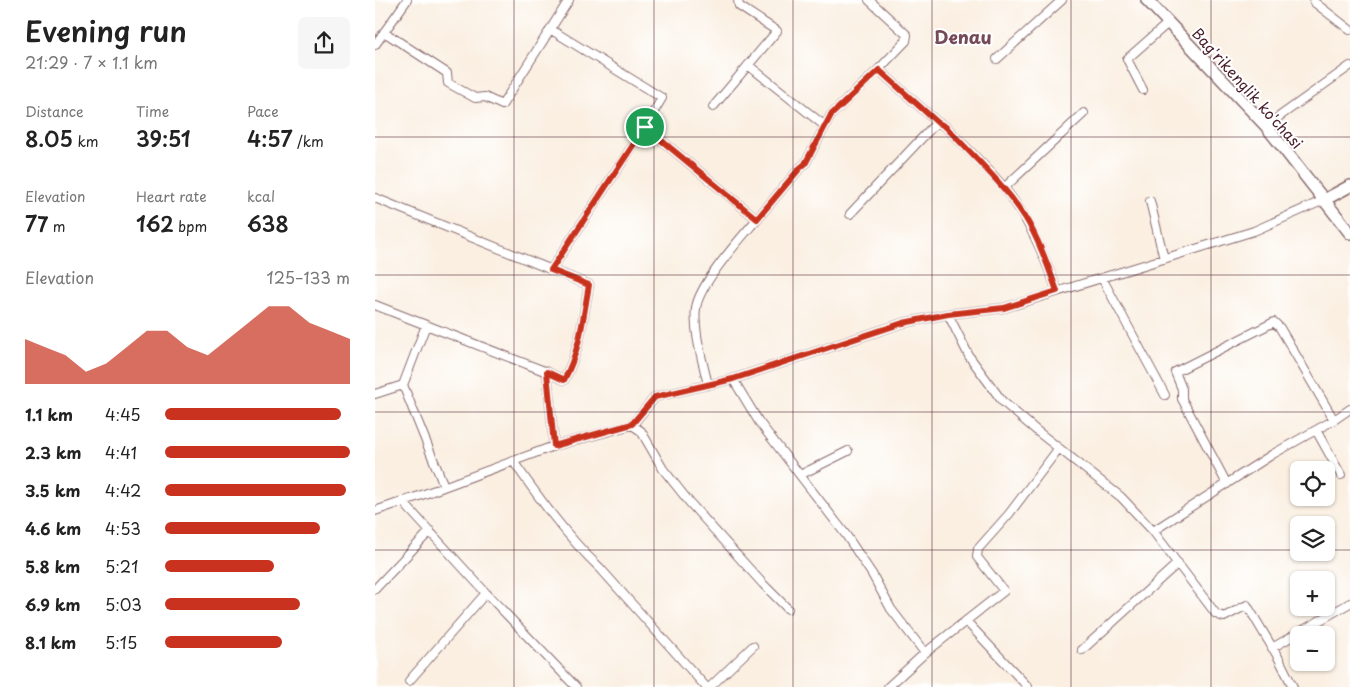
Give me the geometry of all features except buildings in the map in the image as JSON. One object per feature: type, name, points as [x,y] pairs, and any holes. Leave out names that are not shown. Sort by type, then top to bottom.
[{"type":"main road","name":"Bag'rikenglik ko'chasi","points":[[1150,1],[1168,23],[1266,126],[1350,233]]},
{"type":"main road","points":[[1324,200],[1350,186]]},
{"type":"street","points":[[375,45],[407,0]]},
{"type":"street","points":[[384,32],[447,73],[448,84],[475,98],[485,97],[502,105],[569,0]]},
{"type":"street","points":[[713,107],[777,31],[739,6],[737,0]]},
{"type":"street","points":[[708,385],[697,334],[696,307],[706,285],[720,264],[805,164],[831,115],[879,70],[906,41],[907,35],[869,0]]},
{"type":"street","points":[[997,59],[1061,0]]},
{"type":"street","points":[[1314,2],[1350,30]]},
{"type":"street","points":[[1143,90],[1127,59],[1168,23]]},
{"type":"street","points":[[550,29],[662,98],[551,270]]},
{"type":"street","points":[[748,65],[825,126]]},
{"type":"street","points":[[1266,126],[1350,66]]},
{"type":"street","points":[[879,70],[937,122],[946,127],[1004,188],[1026,219],[1044,255],[1057,291]]},
{"type":"street","points":[[1004,188],[1084,113]]},
{"type":"street","points":[[850,214],[937,122]]},
{"type":"street","points":[[645,127],[757,219]]},
{"type":"street","points":[[375,198],[589,285],[577,350],[564,380],[375,305]]},
{"type":"street","points":[[375,511],[554,446],[632,424],[655,397],[733,379],[903,323],[948,314],[1004,308],[1254,231],[1324,200]]},
{"type":"street","points":[[1150,201],[1164,258]]},
{"type":"street","points":[[1102,278],[1165,395]]},
{"type":"street","points":[[948,314],[969,356],[1002,401],[1121,497],[1153,531],[1216,614],[1224,617],[1247,605],[1293,687]]},
{"type":"street","points":[[1227,484],[1182,399],[1183,390],[1175,372],[1275,322],[1334,420]]},
{"type":"street","points":[[427,325],[403,385],[444,486]]},
{"type":"street","points":[[547,372],[554,446]]},
{"type":"street","points":[[733,379],[759,422],[846,535],[872,574],[891,609],[925,653]]},
{"type":"street","points":[[375,394],[403,385]]},
{"type":"street","points":[[1153,531],[1273,454],[1350,409]]},
{"type":"street","points":[[632,424],[641,431],[663,469],[690,503],[763,584],[788,608]]},
{"type":"street","points":[[1316,430],[1341,475]]},
{"type":"street","points":[[888,687],[925,653],[1004,592],[977,557],[979,549],[1009,514],[1059,448]]},
{"type":"street","points":[[800,475],[847,450]]},
{"type":"street","points":[[513,461],[540,498],[589,558],[706,687]]},
{"type":"street","points":[[402,501],[486,593],[576,687]]},
{"type":"street","points":[[375,589],[430,531]]},
{"type":"street","points":[[1082,650],[1178,563]]},
{"type":"street","points":[[409,681],[486,593]]},
{"type":"street","points":[[1272,648],[1350,603]]},
{"type":"street","points":[[965,621],[1028,687]]},
{"type":"street","points":[[710,687],[753,646]]},
{"type":"district","name":"Denau","points":[[963,36]]},
{"type":"route","points":[[879,70],[937,122],[946,127],[1004,188],[1026,219],[1044,255],[1057,291],[1004,308],[948,314],[903,323],[733,379],[655,397],[632,424],[554,446],[547,372],[564,380],[568,373],[577,350],[589,285],[551,270],[645,127],[757,219],[805,164],[831,115],[879,70]]}]
